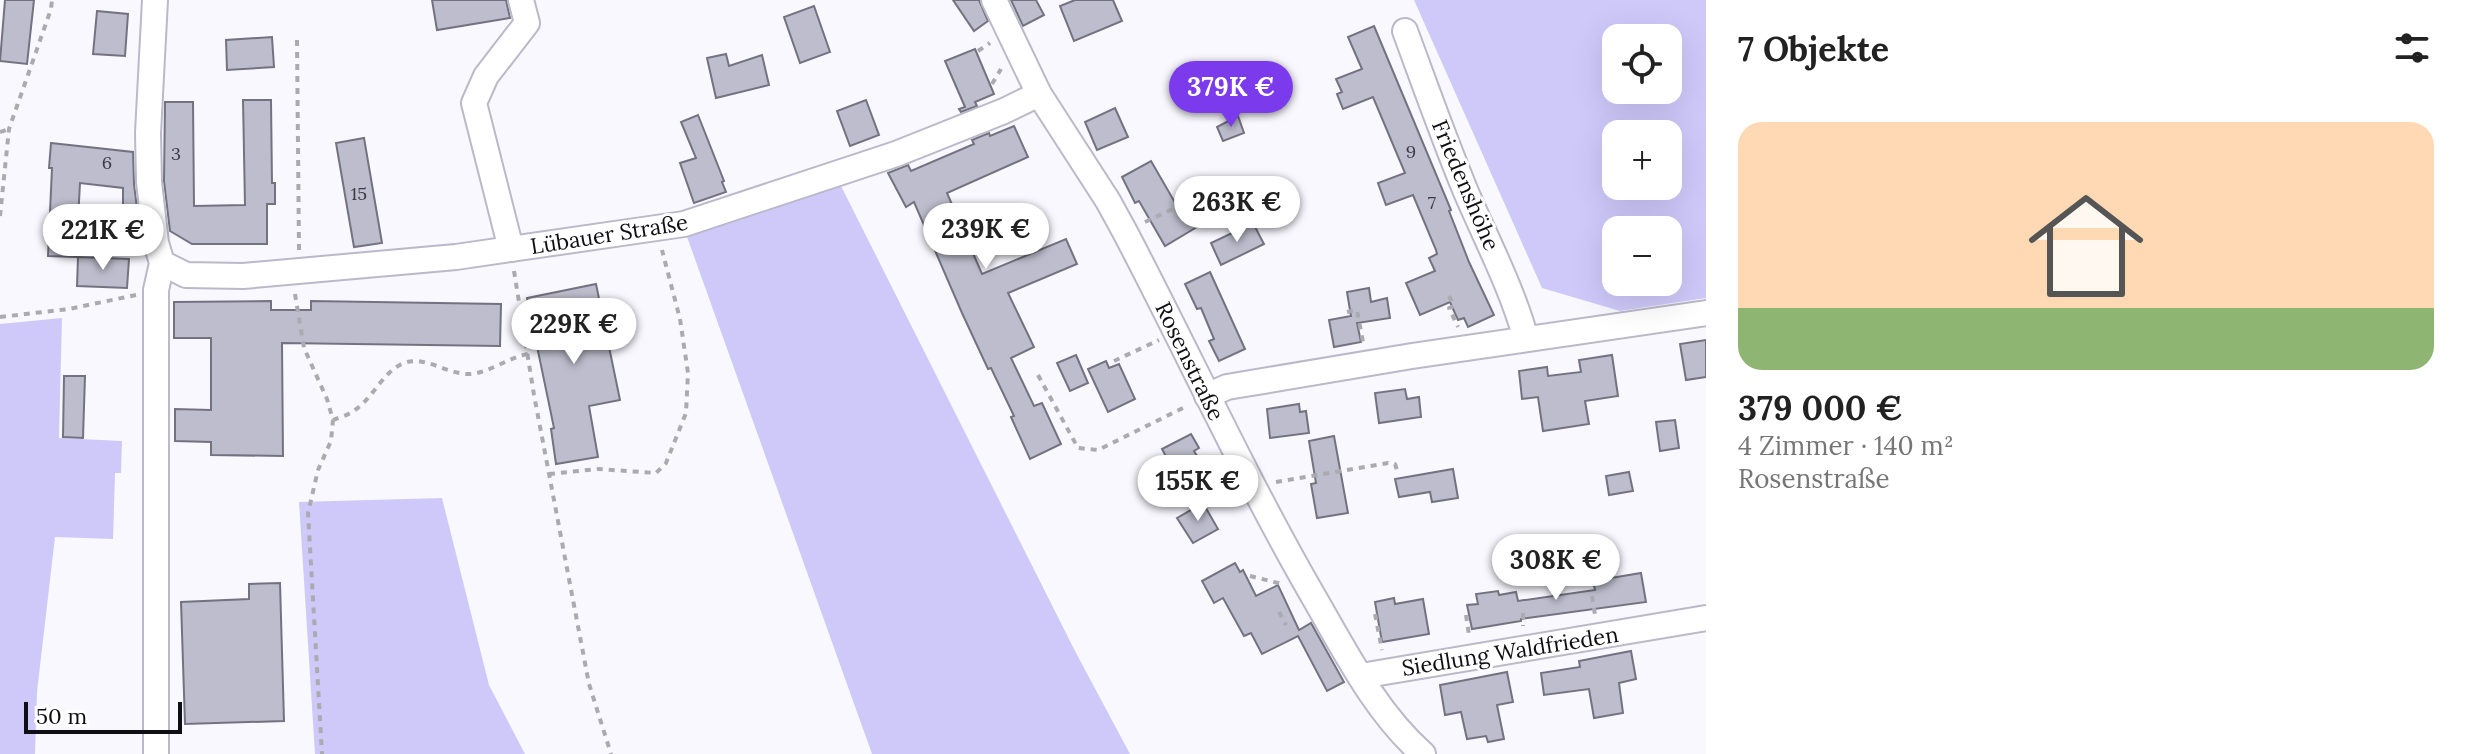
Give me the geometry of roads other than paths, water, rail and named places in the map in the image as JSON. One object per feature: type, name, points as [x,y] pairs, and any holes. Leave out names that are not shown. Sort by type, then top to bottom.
[{"type":"street","points":[[155,0],[148,133],[156,243],[162,263],[156,290],[156,754]]},
{"type":"street","points":[[511,249],[474,103],[486,76],[527,23],[521,0]]},
{"type":"street","name":"Rosenstraße","points":[[994,0],[1039,94],[1108,201],[1293,563],[1361,676],[1403,737],[1423,754]]},
{"type":"street","name":"Friedenshöhe","points":[[1405,31],[1466,193],[1511,295],[1526,339]]},
{"type":"street","name":"Lübauer Straße","points":[[162,263],[186,275],[243,276],[299,272],[456,257],[684,224],[896,154],[1039,94]]},
{"type":"street","points":[[1207,396],[1227,387],[1706,313]]},
{"type":"street","name":"Siedlung Waldfrieden","points":[[1361,676],[1706,618]]}]
